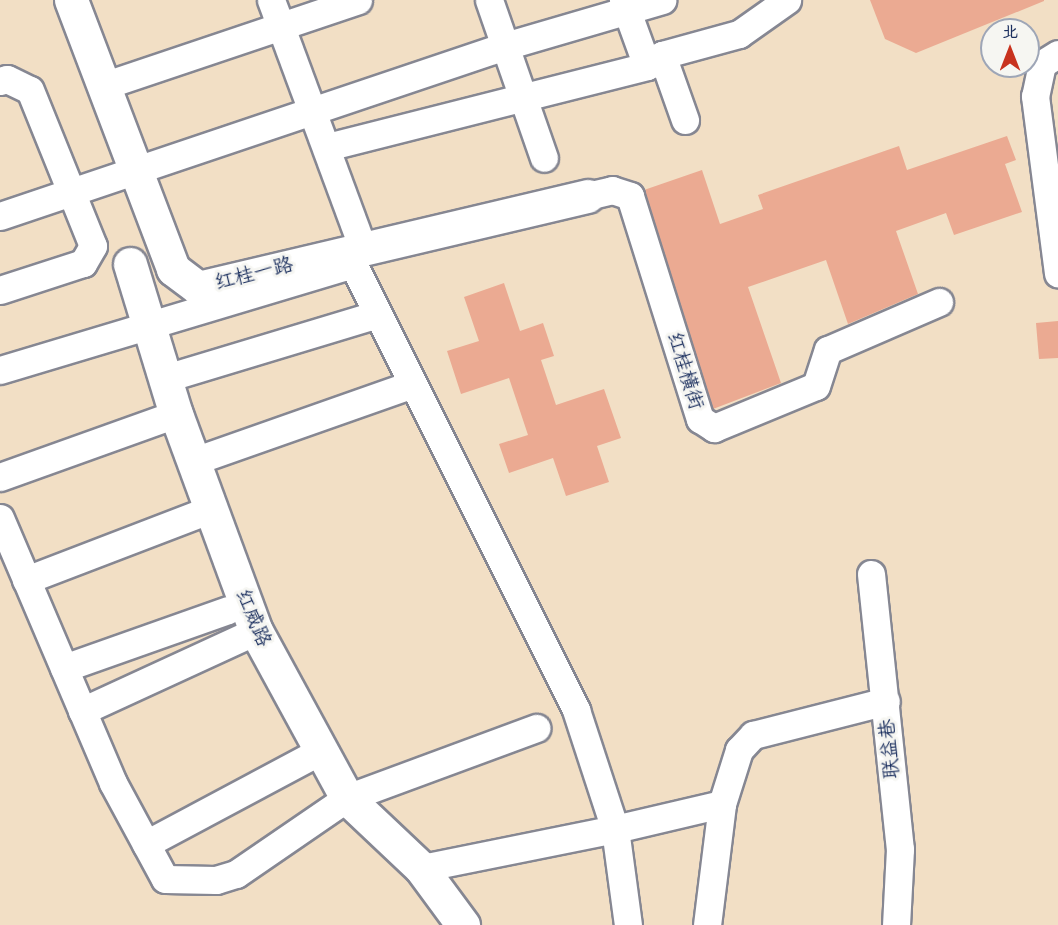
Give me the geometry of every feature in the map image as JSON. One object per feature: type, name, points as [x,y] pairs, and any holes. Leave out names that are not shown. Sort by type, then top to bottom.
[{"type":"street","name":"红桂一路","points":[[71,0],[173,270],[198,288],[362,246],[587,196]]},
{"type":"street","points":[[271,0],[362,246]]},
{"type":"street","points":[[103,86],[358,0]]},
{"type":"street","points":[[489,0],[522,101],[544,158]]},
{"type":"street","points":[[0,216],[70,190],[625,6],[662,0]]},
{"type":"street","points":[[327,147],[522,101],[740,34],[787,0]]},
{"type":"street","points":[[625,6],[685,120]]},
{"type":"street","points":[[1058,54],[1042,64],[1035,96],[1058,274]]},
{"type":"street","points":[[0,81],[7,79],[30,90],[93,246],[83,263],[0,290]]},
{"type":"street","name":"红桂横街","points":[[587,196],[612,190],[630,196],[700,419],[714,428],[816,386],[828,350],[939,302]]},
{"type":"street","name":"红威路","points":[[130,264],[176,414],[256,631],[347,798],[421,868],[463,925]]},
{"type":"street","points":[[0,370],[353,264],[576,710],[615,829],[628,925]]},
{"type":"street","points":[[166,378],[378,314]]},
{"type":"street","points":[[194,461],[412,384]]},
{"type":"street","points":[[0,477],[176,414]]},
{"type":"street","points":[[26,580],[211,508]]},
{"type":"street","points":[[0,518],[82,711],[165,879],[216,880],[297,836],[347,798],[536,728]]},
{"type":"street","name":"联益巷","points":[[871,574],[900,849],[896,925]]},
{"type":"street","points":[[64,668],[228,610]]},
{"type":"street","points":[[82,711],[256,631]]},
{"type":"street","points":[[707,925],[722,804],[740,750],[753,735],[886,701]]},
{"type":"street","points":[[146,844],[320,751]]},
{"type":"street","points":[[421,868],[615,829],[722,804]]},
{"type":"building","points":[[870,0],[1044,0],[1002,18],[980,18],[980,27],[916,53],[885,39]]},
{"type":"building","points":[[1007,136],[1016,160],[1005,164],[1022,212],[954,235],[946,213],[896,231],[918,294],[848,324],[826,260],[748,287],[781,383],[713,409],[644,190],[702,170],[720,224],[763,209],[758,195],[899,146],[907,170]]},
{"type":"building","points":[[504,283],[520,331],[543,323],[554,356],[541,360],[556,405],[604,389],[621,438],[597,446],[609,482],[566,496],[553,458],[509,473],[499,444],[528,435],[509,378],[461,394],[447,351],[479,341],[464,297]]},
{"type":"building","points":[[1058,321],[1058,358],[1039,359],[1036,323]]}]
